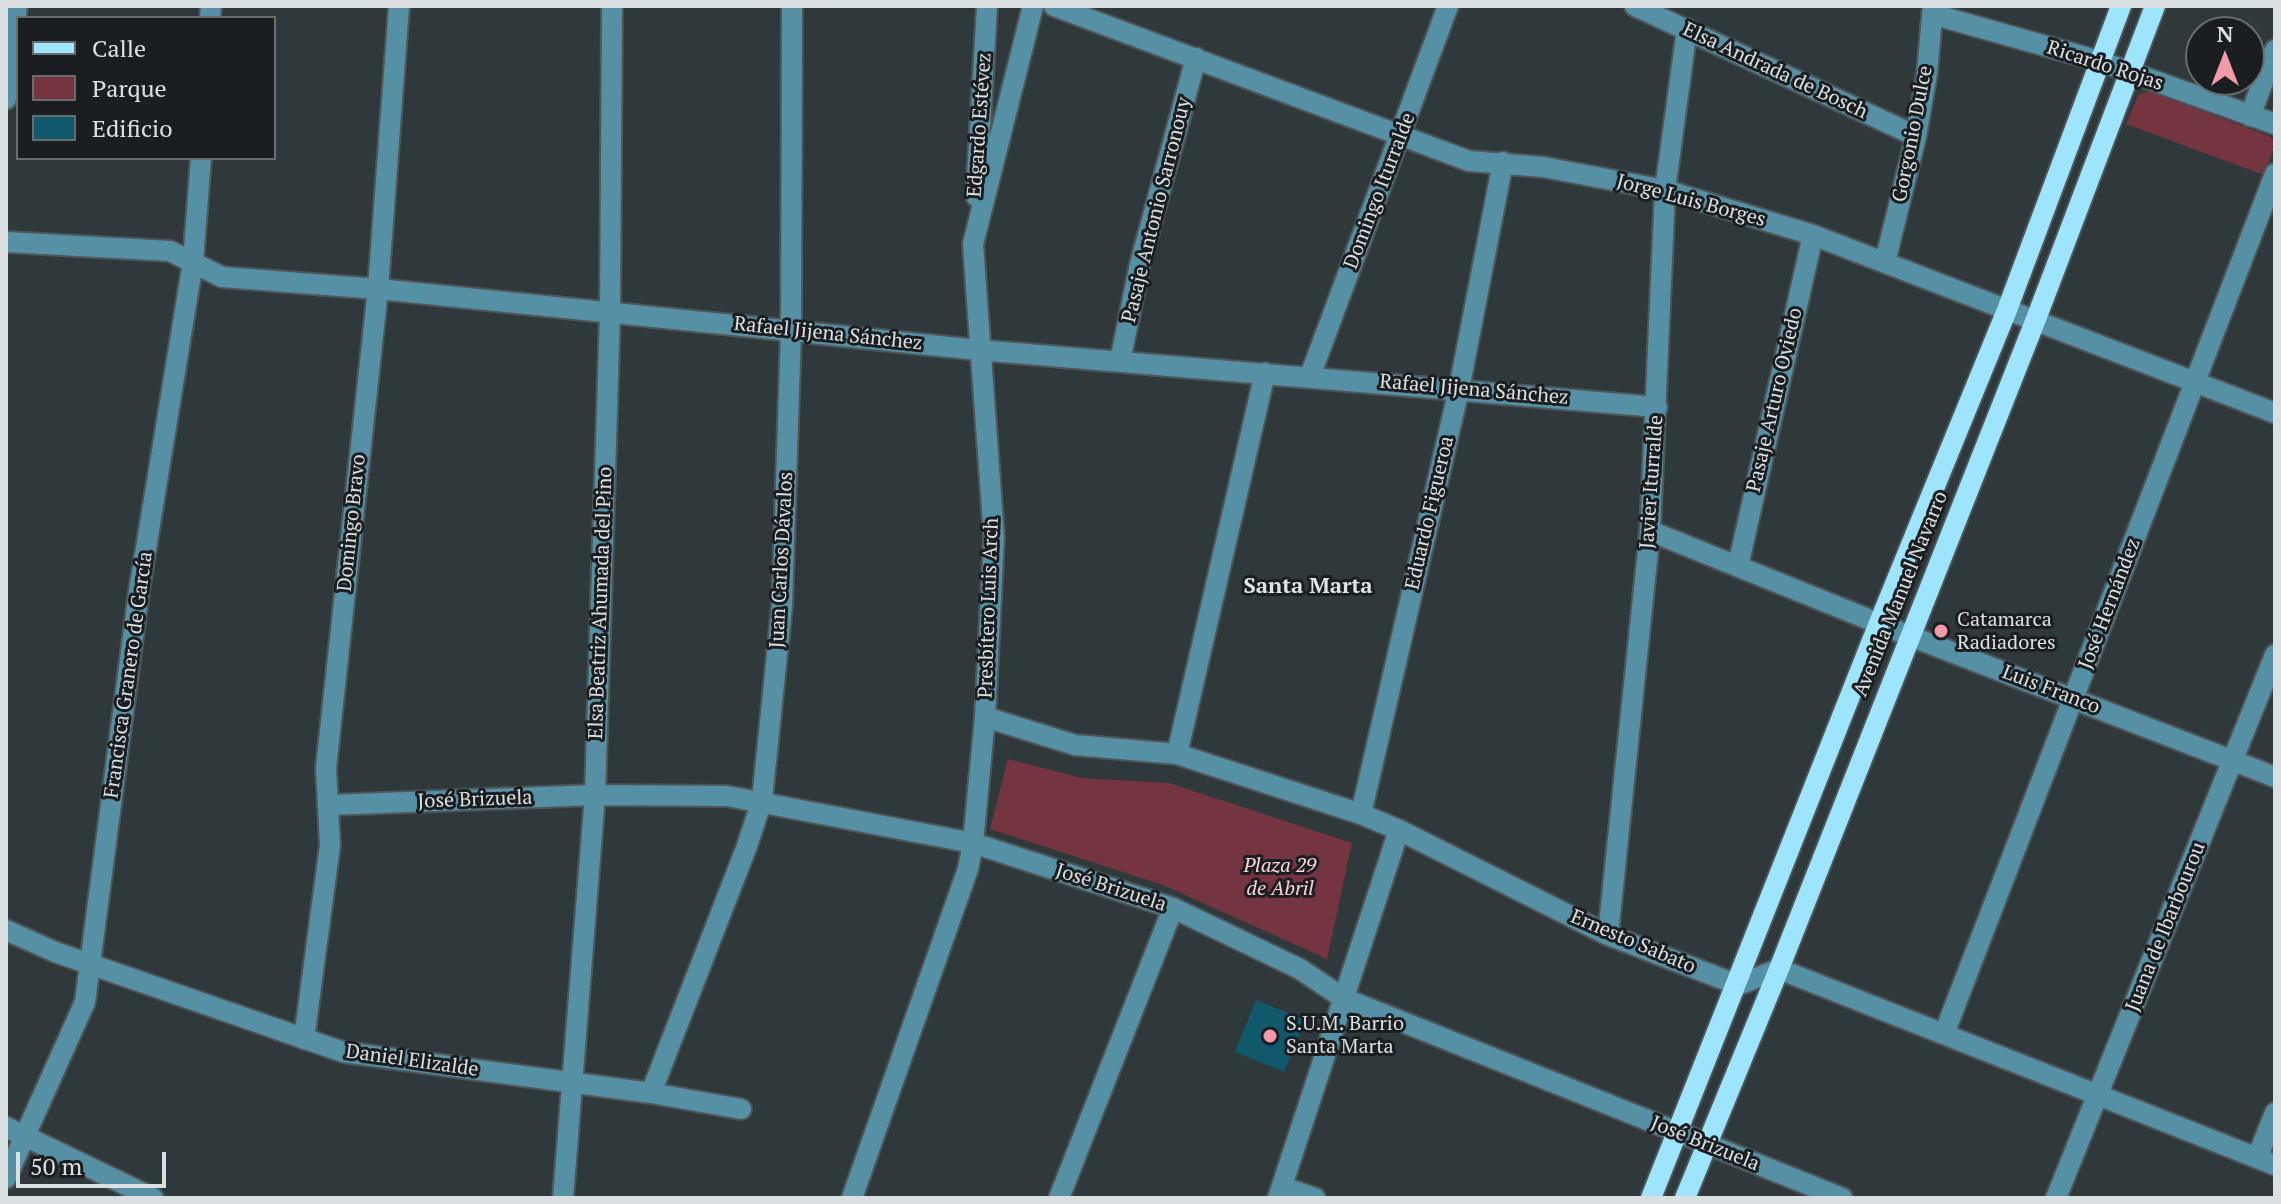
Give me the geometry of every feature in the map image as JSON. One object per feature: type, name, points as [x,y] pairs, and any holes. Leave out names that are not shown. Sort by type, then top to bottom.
[{"type":"main road","name":"Avenida Manuel Navarro","points":[[1651,1198],[2007,310],[2121,6]]},
{"type":"main road","name":"Avenida Manuel Navarro","points":[[1685,1198],[2036,319],[2155,6]]},
{"type":"street","points":[[6,99],[17,6]]},
{"type":"street","name":"Domingo Bravo","points":[[304,1039],[330,845],[326,768],[378,289],[399,6]]},
{"type":"street","name":"Elsa Beatriz Ahumada del Pino","points":[[563,1198],[595,795],[610,313],[612,6]]},
{"type":"street","name":"Juan Carlos Dávalos","points":[[651,1093],[762,800],[782,606],[791,330],[792,6]]},
{"type":"street","name":"Edgardo Estévez","points":[[973,244],[987,6]]},
{"type":"street","name":"Presbítero Luis Arch","points":[[852,1198],[968,869],[973,843],[985,717],[994,537],[973,244],[1033,6]]},
{"type":"street","name":"Jorge Luis Borges","points":[[1054,6],[1469,161],[1503,162],[1665,190],[1813,235],[2275,413]]},
{"type":"street","name":"Domingo Iturralde","points":[[1310,376],[1448,6]]},
{"type":"street","name":"Elsa Andrada de Bosch","points":[[1635,6],[1916,136]]},
{"type":"street","name":"Ricardo Rojas","points":[[1932,10],[2099,61],[2275,124]]},
{"type":"street","name":"Gorgonio Dulce","points":[[1885,262],[1916,136],[1927,73],[1932,10]]},
{"type":"street","name":"Javier Iturralde","points":[[1608,935],[1650,531],[1665,190],[1687,29]]},
{"type":"street","points":[[2250,116],[2275,50]]},
{"type":"street","name":"Pasaje Antonio Sarronouy","points":[[1120,361],[1140,264],[1196,58]]},
{"type":"street","name":"Francisca Granero de García","points":[[6,1178],[85,1002],[139,591],[193,262],[201,160]]},
{"type":"street","name":"Eduardo Figueroa","points":[[1361,814],[1459,389],[1503,162]]},
{"type":"street","name":"José Hernández","points":[[1944,1034],[2275,174]]},
{"type":"street","name":"Pasaje Arturo Oviedo","points":[[1738,566],[1813,235]]},
{"type":"street","name":"Rafael Jijena Sánchez","points":[[6,242],[170,251],[222,277],[378,289],[979,350],[1657,407]]},
{"type":"street","points":[[1177,754],[1265,373]]},
{"type":"street","name":"Luis Franco","points":[[1650,531],[1910,636],[2275,777]]},
{"type":"street","name":"Juana de Ibarbourou","points":[[2056,1198],[2275,655]]},
{"type":"street","name":"Ernesto Sabato","points":[[985,717],[1075,745],[1177,754],[1361,814],[1608,935],[1738,985]]},
{"type":"street","name":"José Brizuela","points":[[329,805],[595,795],[727,796],[762,800],[973,843],[1173,908],[1300,969],[1343,998],[1842,1198]]},
{"type":"street","points":[[1315,1198],[1280,1192],[1399,830]]},
{"type":"street","points":[[1059,1198],[1173,908]]},
{"type":"street","name":"Daniel Elizalde","points":[[6,930],[55,952],[343,1052],[651,1093],[741,1109]]},
{"type":"street","points":[[1738,985],[1779,969],[2266,1162],[2275,1113]]},
{"type":"street","points":[[6,1127],[153,1198]]},
{"type":"green space","points":[[2149,91],[2269,136],[2274,141],[2274,147],[2264,175],[2126,124],[2139,94]]},
{"type":"green space","name":"Plaza 29 de Abril","points":[[1008,759],[1082,778],[1169,783],[1352,843],[1327,959],[1163,885],[990,829]]},
{"type":"building","name":"S.U.M. Barrio Santa Marta","points":[[1256,1000],[1306,1020],[1284,1072],[1235,1052]]},
{"type":"place","name":"Catamarca Radiadores","points":[[1941,631]]},
{"type":"place","name":"S.U.M. Barrio Santa Marta","points":[[1270,1036]]},
{"type":"district","name":"Santa Marta","points":[[1308,587]]}]
